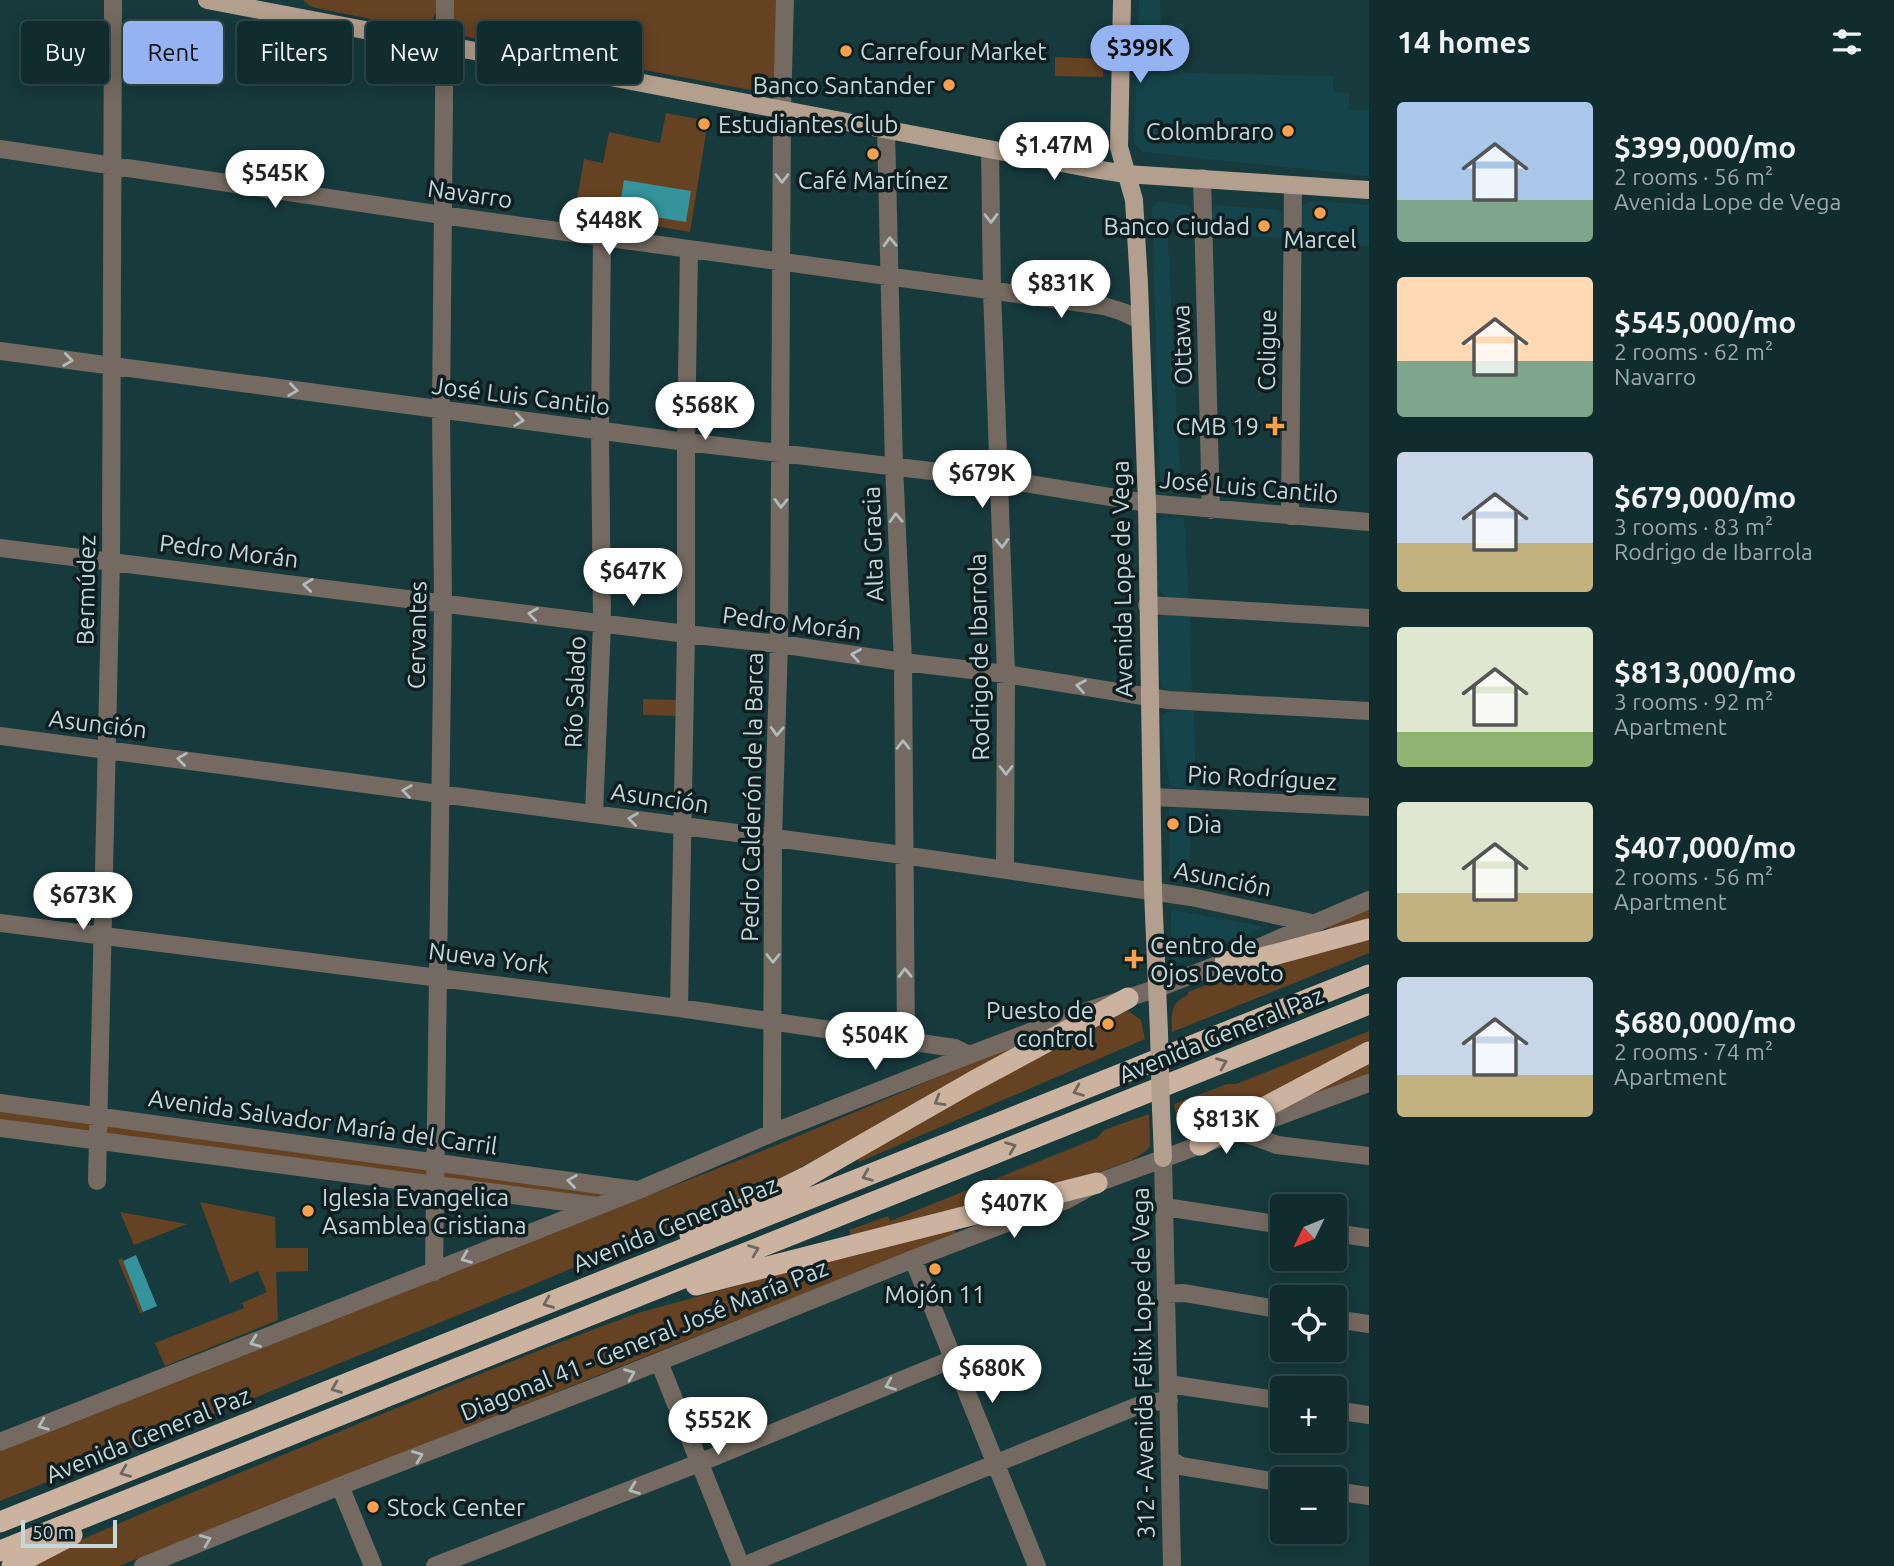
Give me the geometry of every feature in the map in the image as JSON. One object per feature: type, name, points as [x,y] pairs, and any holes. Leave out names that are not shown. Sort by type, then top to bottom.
[{"type":"highway","points":[[1225,962],[1258,959],[1369,929]]},
{"type":"highway","name":"Avenida General Paz","points":[[0,1522],[1369,975]]},
{"type":"highway","points":[[611,1278],[724,1216],[818,1170],[982,1076],[1128,998]]},
{"type":"highway","name":"Avenida General Paz","points":[[0,1551],[1369,1004]]},
{"type":"highway","points":[[1200,1145],[1369,1052]]},
{"type":"highway","points":[[622,1303],[1097,1183]]},
{"type":"highway","points":[[12,1566],[156,1489]]},
{"type":"main road","points":[[207,0],[366,31]]},
{"type":"main road","name":"Avenida Lope de Vega","points":[[1122,0],[1119,147],[1134,200],[1140,320],[1153,797],[1153,891],[1163,1158]]},
{"type":"main road","points":[[463,49],[990,150],[1126,173],[1369,190]]},
{"type":"street","name":"Bermúdez","points":[[97,1181],[111,561],[113,0]]},
{"type":"street","name":"Cervantes","points":[[445,0],[445,21]]},
{"type":"street","name":"Pedro Calderón de la Barca","points":[[772,1133],[773,839],[779,644],[785,0]]},
{"type":"street","name":"Cervantes","points":[[434,1272],[443,602],[441,410],[444,84]]},
{"type":"street","name":"Alta Gracia","points":[[886,129],[894,466],[903,662],[906,1041]]},
{"type":"street","name":"Navarro","points":[[0,149],[442,215],[1104,306],[1140,320]]},
{"type":"street","name":"Rodrigo de Ibarrola","points":[[990,150],[992,290],[1006,674],[1005,870]]},
{"type":"street","name":"Ottawa","points":[[1202,178],[1212,510]]},
{"type":"street","name":"Coligue","points":[[1290,516],[1293,185]]},
{"type":"street","name":"Río Salado","points":[[594,813],[602,624],[602,236]]},
{"type":"street","points":[[680,1008],[689,249]]},
{"type":"street","name":"José Luis Cantilo","points":[[0,351],[686,442],[999,479],[1146,503],[1369,522]]},
{"type":"street","name":"Pedro Morán","points":[[0,548],[779,644],[1006,674],[1168,700],[1369,711]]},
{"type":"street","points":[[1147,605],[1369,618]]},
{"type":"street","name":"Asunción","points":[[0,736],[903,855],[1153,891],[1311,923]]},
{"type":"street","name":"Pio Rodríguez","points":[[1153,797],[1369,807]]},
{"type":"street","name":"Avenida General Paz","points":[[0,1442],[434,1272],[969,1055],[1075,1014],[1158,988],[1225,962],[1369,900]]},
{"type":"street","name":"Nueva York","points":[[0,923],[680,1008],[955,1048],[969,1055]]},
{"type":"street","name":"Diagonal 41 - General José María Paz","points":[[143,1566],[1066,1200],[1097,1183],[1369,1083]]},
{"type":"street","name":"Avenida Salvador María del Carril","points":[[0,1104],[639,1190]]},
{"type":"street","name":"Avenida Salvador María del Carril","points":[[0,1128],[598,1206]]},
{"type":"street","points":[[1239,1131],[1277,1145],[1369,1156]]},
{"type":"street","name":"312 - Avenida Félix Lope de Vega","points":[[1163,1158],[1172,1566]]},
{"type":"street","points":[[1165,1207],[1270,1223]]},
{"type":"street","points":[[1348,1235],[1369,1238]]},
{"type":"street","points":[[913,1259],[1037,1566]]},
{"type":"street","points":[[1166,1294],[1184,1293],[1270,1308]]},
{"type":"street","points":[[1347,1321],[1369,1324]]},
{"type":"street","points":[[435,1566],[699,1463],[953,1359]]},
{"type":"street","points":[[659,1362],[742,1566],[1169,1393],[1270,1400]]},
{"type":"street","points":[[1347,1412],[1369,1415]]},
{"type":"street","points":[[1171,1460],[1181,1466],[1270,1481]]},
{"type":"street","points":[[340,1486],[373,1566]]},
{"type":"street","points":[[1347,1493],[1369,1496]]},
{"type":"shaded area","points":[[303,0],[436,0],[436,12],[432,21],[380,21],[310,6]]},
{"type":"shaded area","points":[[453,0],[779,0],[776,82],[769,91],[761,92],[642,70],[642,21],[477,21],[477,38],[463,35],[463,21],[453,21]]},
{"type":"shaded area","points":[[1139,0],[1160,0],[1161,24],[1184,23],[1183,73],[1333,76],[1333,92],[1349,93],[1349,110],[1369,110],[1369,176],[1143,152],[1134,143]]},
{"type":"shaded area","points":[[1055,57],[1104,59],[1103,77],[1055,76]]},
{"type":"shaded area","points":[[666,113],[708,121],[690,232],[598,216],[574,216],[584,159],[603,163],[609,132],[660,143]]},
{"type":"shaded area","points":[[1157,201],[1191,206],[1192,221],[1167,223],[1181,493],[1163,494],[1160,490],[1152,208]]},
{"type":"shaded area","points":[[1307,202],[1369,205],[1369,246],[1297,246],[1300,208]]},
{"type":"shaded area","points":[[1217,205],[1278,210],[1282,213],[1281,238],[1211,235],[1210,211]]},
{"type":"shaded area","points":[[1165,517],[1184,518],[1189,600],[1167,598],[1157,586],[1156,528],[1159,521]]},
{"type":"shaded area","points":[[1190,612],[1192,695],[1170,693],[1160,681],[1158,620],[1162,614]]},
{"type":"shaded area","points":[[643,699],[677,700],[677,716],[643,715]]},
{"type":"shaded area","points":[[1172,710],[1194,711],[1196,790],[1172,787],[1169,781],[1161,721],[1163,714]]},
{"type":"shaded area","points":[[1169,808],[1192,809],[1188,880],[1169,874]]},
{"type":"shaded area","points":[[53,895],[89,896],[89,909],[81,915],[53,912]]},
{"type":"shaded area","points":[[1369,909],[1369,919],[1331,931],[1328,929],[1332,924]]},
{"type":"shaded area","points":[[1174,910],[1261,926],[1260,929],[1179,963],[1171,959],[1171,913]]},
{"type":"shaded area","points":[[1369,938],[1369,953],[1172,1032],[1175,1005],[1188,995],[1188,992],[1250,968]]},
{"type":"shaded area","points":[[1128,1011],[1141,1020],[1145,1039],[859,1162],[857,1155]]},
{"type":"shaded area","points":[[1369,1031],[1369,1044],[1208,1128],[1189,1128],[1177,1117],[1174,1104],[1227,1084],[1236,1084]]},
{"type":"shaded area","points":[[1021,1042],[1024,1047],[760,1189],[530,1286],[0,1501],[0,1450],[772,1147]]},
{"type":"shaded area","points":[[1369,1058],[1369,1082],[1288,1101]]},
{"type":"shaded area","points":[[0,1103],[639,1190],[598,1206],[0,1128]]},
{"type":"shaded area","points":[[1149,1114],[1150,1146],[1132,1160],[1061,1186],[851,1236],[849,1230],[888,1216],[890,1221],[1097,1138],[1104,1130]]},
{"type":"shaded area","points":[[200,1202],[275,1217],[276,1248],[308,1248],[308,1271],[276,1272],[278,1320],[165,1366],[155,1343],[244,1308],[242,1303],[267,1292],[258,1271],[230,1283]]},
{"type":"shaded area","points":[[120,1212],[187,1224],[134,1245]]},
{"type":"shaded area","points":[[953,1226],[956,1233],[119,1566],[23,1566],[369,1419],[638,1313]]},
{"type":"shaded area","points":[[122,1258],[143,1312],[140,1313],[118,1260]]},
{"type":"water","points":[[624,180],[691,191],[686,222],[619,211]]},
{"type":"water","points":[[136,1255],[157,1306],[143,1312],[123,1261]]},
{"type":"place","name":"Carrefour Market","points":[[846,51]]},
{"type":"place","name":"Banco Santander","points":[[949,85]]},
{"type":"place","name":"Estudiantes Club","points":[[704,124]]},
{"type":"place","name":"Colombraro","points":[[1288,131]]},
{"type":"place","name":"Café Martínez","points":[[873,154]]},
{"type":"place","name":"Marcel","points":[[1320,213]]},
{"type":"place","name":"Banco Ciudad","points":[[1264,226]]},
{"type":"place","name":"CMB 19","points":[[1275,426]]},
{"type":"place","name":"Dia","points":[[1173,824]]},
{"type":"place","name":"Centro de Ojos Devoto","points":[[1134,959]]},
{"type":"place","name":"Puesto de control","points":[[1108,1024]]},
{"type":"place","name":"Iglesia Evangelica Asamblea Cristiana","points":[[308,1211]]},
{"type":"place","name":"Mojón 11","points":[[935,1269]]},
{"type":"place","name":"Stock Center","points":[[373,1507]]}]
